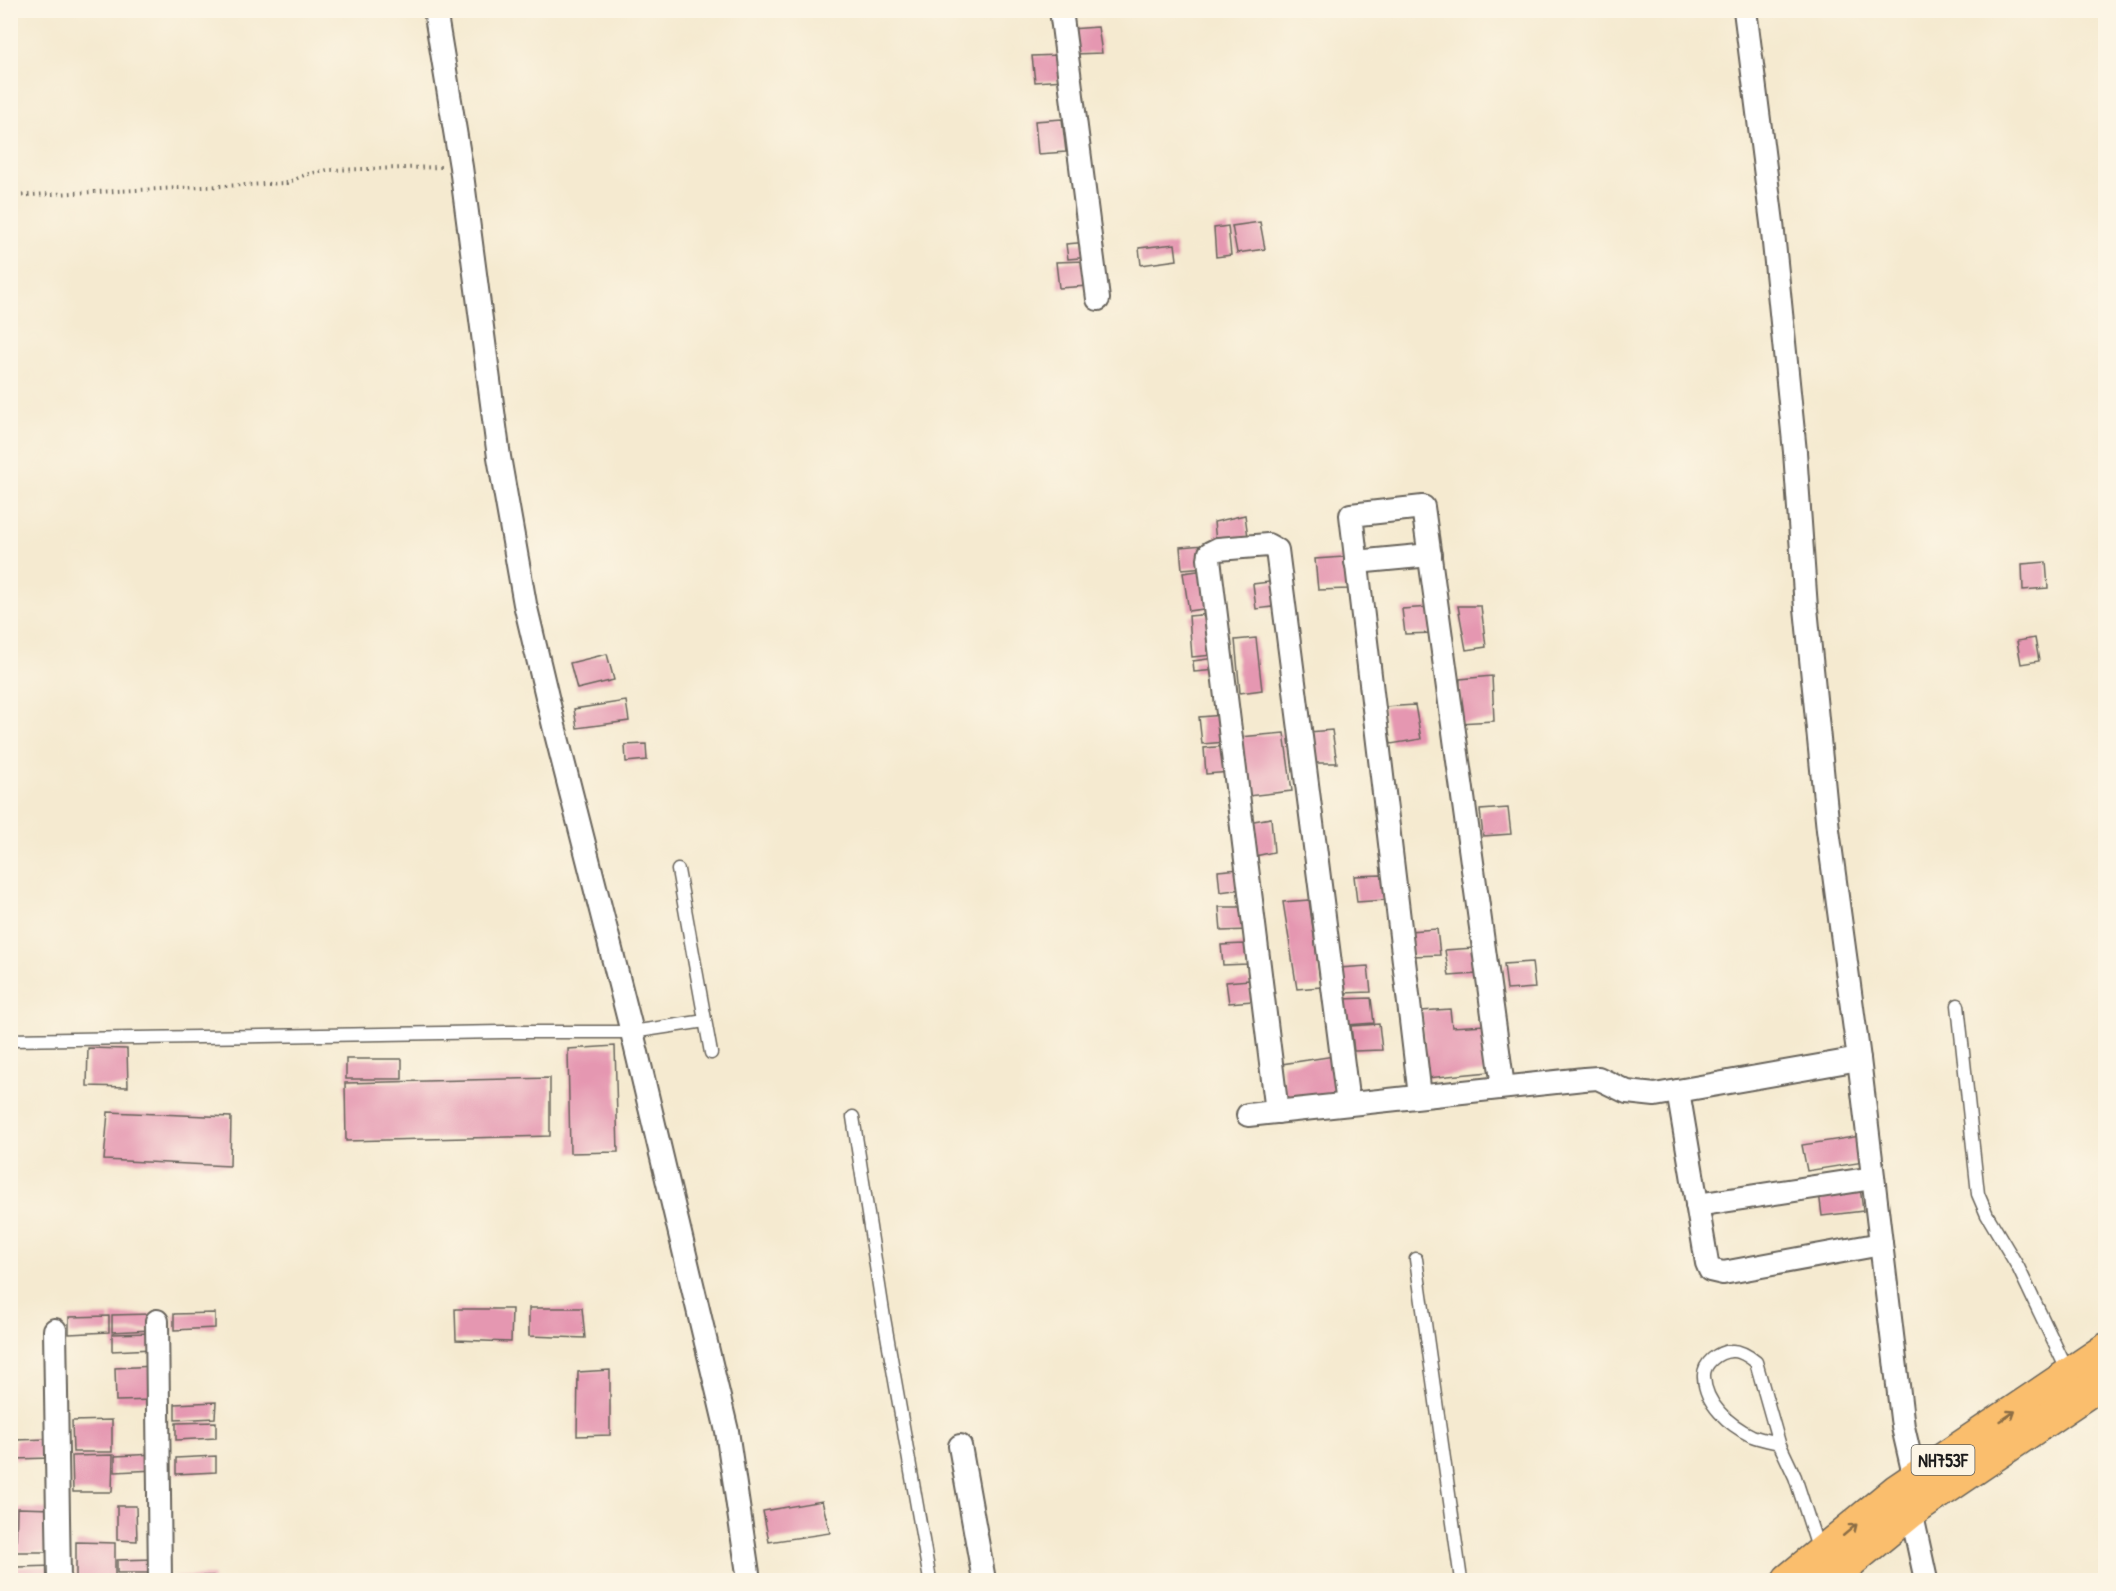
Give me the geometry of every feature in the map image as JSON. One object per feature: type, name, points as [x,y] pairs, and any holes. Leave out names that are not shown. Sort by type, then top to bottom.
[{"type":"highway","name":"NH753F","points":[[1918,1496],[2069,1374],[2106,1350]]},
{"type":"highway","name":"NH753F","points":[[1789,1581],[1831,1572],[1897,1491],[1918,1496],[2106,1379]]},
{"type":"street","points":[[435,10],[461,167],[499,457],[525,604],[632,1032],[727,1431],[749,1581]]},
{"type":"street","points":[[1061,10],[1098,299]]},
{"type":"street","points":[[1745,10],[1773,234],[1795,452],[1808,630],[1828,830],[1859,1059],[1904,1428],[1918,1496],[1926,1581]]},
{"type":"street","points":[[1420,1096],[1351,515],[1423,507],[1503,1087]]},
{"type":"street","points":[[1276,1112],[1209,559],[1210,553],[1218,549],[1268,545],[1273,546],[1278,555],[1348,1104]]},
{"type":"street","points":[[1356,562],[1430,555]]},
{"type":"street","points":[[1248,1115],[1598,1078],[1628,1092],[1655,1095],[1859,1059]]},
{"type":"street","points":[[1678,1091],[1710,1270],[1723,1273],[1881,1244]]},
{"type":"street","points":[[1697,1205],[1873,1178]]},
{"type":"street","points":[[157,1321],[160,1581]]},
{"type":"street","points":[[55,1330],[59,1581]]},
{"type":"street","points":[[960,1446],[984,1581]]},
{"type":"lane","points":[[678,870],[711,1053]]},
{"type":"lane","points":[[1959,1005],[1978,1194],[1987,1215],[2018,1267],[2069,1374]]},
{"type":"lane","points":[[10,1040],[632,1032],[705,1021]]},
{"type":"lane","points":[[853,1117],[884,1318],[930,1581]]},
{"type":"lane","points":[[1416,1259],[1461,1581]]},
{"type":"lane","points":[[1779,1443],[1752,1436],[1732,1424],[1715,1407],[1703,1376],[1708,1363],[1715,1357],[1732,1350],[1747,1355],[1756,1362],[1779,1443],[1795,1477],[1831,1572]]},
{"type":"path","points":[[10,196],[287,183],[304,175],[327,170],[461,167]]},
{"type":"building","points":[[1098,27],[1102,53],[1073,54],[1070,29]]},
{"type":"building","points":[[1060,55],[1064,80],[1035,82],[1032,56]]},
{"type":"building","points":[[1062,119],[1066,152],[1038,154],[1035,121]]},
{"type":"building","points":[[1260,222],[1265,249],[1237,253],[1232,226]]},
{"type":"building","points":[[1228,226],[1231,255],[1216,257],[1214,228]]},
{"type":"building","points":[[1089,242],[1091,257],[1068,259],[1066,244]]},
{"type":"building","points":[[1175,244],[1177,260],[1141,265],[1139,248]]},
{"type":"building","points":[[1084,261],[1088,286],[1059,288],[1056,262]]},
{"type":"building","points":[[1245,515],[1248,537],[1235,539],[1235,536],[1216,542],[1214,522]]},
{"type":"building","points":[[1204,545],[1206,567],[1182,569],[1180,547]]},
{"type":"building","points":[[1344,557],[1349,589],[1318,590],[1315,559]]},
{"type":"building","points":[[2046,562],[2048,588],[2023,590],[2022,564]]},
{"type":"building","points":[[1205,570],[1210,608],[1189,611],[1183,573]]},
{"type":"building","points":[[1277,581],[1280,606],[1256,609],[1253,584]]},
{"type":"building","points":[[1458,606],[1481,606],[1486,647],[1466,650]]},
{"type":"building","points":[[1430,607],[1433,633],[1405,634],[1402,609]]},
{"type":"building","points":[[1211,614],[1213,655],[1192,657],[1189,616]]},
{"type":"building","points":[[1256,638],[1262,690],[1240,693],[1235,640]]},
{"type":"building","points":[[2035,638],[2039,661],[2021,664],[2017,641]]},
{"type":"building","points":[[607,654],[614,680],[577,689],[570,663]]},
{"type":"building","points":[[1215,658],[1216,670],[1194,672],[1193,661]]},
{"type":"building","points":[[1492,676],[1494,721],[1458,723],[1460,679]]},
{"type":"building","points":[[626,701],[629,721],[577,728],[574,709]]},
{"type":"building","points":[[1415,705],[1421,739],[1391,744],[1384,707]]},
{"type":"building","points":[[1224,715],[1226,742],[1202,744],[1199,717]]},
{"type":"building","points":[[1332,730],[1337,763],[1313,763],[1309,732]]},
{"type":"building","points":[[1284,733],[1292,791],[1248,796],[1240,737]]},
{"type":"building","points":[[646,744],[647,760],[626,762],[625,745]]},
{"type":"building","points":[[1228,746],[1231,772],[1206,774],[1204,748]]},
{"type":"building","points":[[1508,808],[1511,834],[1483,836],[1480,810]]},
{"type":"building","points":[[1271,818],[1274,852],[1255,856],[1248,822]]},
{"type":"building","points":[[1240,869],[1242,889],[1220,892],[1218,871]]},
{"type":"building","points":[[1382,875],[1385,900],[1357,902],[1354,876]]},
{"type":"building","points":[[1309,900],[1321,987],[1297,989],[1283,902]]},
{"type":"building","points":[[1219,907],[1244,907],[1248,930],[1221,931]]},
{"type":"building","points":[[1437,929],[1440,955],[1412,956],[1409,931]]},
{"type":"building","points":[[1245,944],[1248,964],[1223,965],[1221,945]]},
{"type":"building","points":[[1474,948],[1477,974],[1449,976],[1445,950]]},
{"type":"building","points":[[1532,962],[1535,988],[1507,990],[1504,964]]},
{"type":"building","points":[[1368,966],[1371,992],[1342,993],[1339,968]]},
{"type":"building","points":[[1249,980],[1252,1001],[1229,1003],[1226,982]]},
{"type":"building","points":[[1371,998],[1374,1023],[1346,1025],[1343,999]]},
{"type":"building","points":[[1450,1009],[1452,1027],[1485,1025],[1489,1072],[1427,1078],[1421,1011]]},
{"type":"building","points":[[1379,1024],[1382,1050],[1354,1051],[1351,1026]]},
{"type":"building","points":[[615,1046],[618,1152],[570,1153],[568,1049]]},
{"type":"building","points":[[88,1048],[127,1049],[128,1087],[87,1086]]},
{"type":"building","points":[[1334,1056],[1339,1094],[1286,1102],[1282,1064]]},
{"type":"building","points":[[346,1059],[402,1059],[402,1079],[346,1079]]},
{"type":"building","points":[[550,1078],[550,1136],[346,1141],[345,1083]]},
{"type":"building","points":[[108,1112],[231,1117],[230,1166],[104,1160]]},
{"type":"building","points":[[1860,1136],[1864,1162],[1807,1171],[1802,1145]]},
{"type":"building","points":[[1860,1187],[1863,1211],[1822,1216],[1819,1192]]},
{"type":"building","points":[[529,1308],[582,1308],[585,1338],[529,1336]]},
{"type":"building","points":[[455,1309],[512,1309],[511,1342],[456,1340]]},
{"type":"building","points":[[215,1313],[215,1328],[174,1330],[174,1314]]},
{"type":"building","points":[[152,1314],[152,1330],[112,1332],[112,1315]]},
{"type":"building","points":[[109,1316],[109,1332],[69,1334],[69,1317]]},
{"type":"building","points":[[152,1333],[152,1349],[112,1351],[112,1334]]},
{"type":"building","points":[[155,1366],[155,1400],[116,1401],[115,1368]]},
{"type":"building","points":[[610,1370],[610,1435],[577,1436],[578,1372]]},
{"type":"building","points":[[216,1402],[215,1418],[175,1420],[175,1404]]},
{"type":"building","points":[[112,1420],[112,1452],[73,1452],[72,1421]]},
{"type":"building","points":[[216,1422],[216,1438],[176,1440],[176,1423]]},
{"type":"building","points":[[49,1439],[50,1458],[15,1459],[15,1440]]},
{"type":"building","points":[[155,1454],[155,1470],[115,1472],[115,1456]]},
{"type":"building","points":[[113,1455],[112,1492],[73,1492],[72,1456]]},
{"type":"building","points":[[216,1456],[216,1472],[176,1474],[176,1458]]},
{"type":"building","points":[[822,1501],[830,1533],[769,1542],[763,1511]]},
{"type":"building","points":[[117,1506],[136,1506],[137,1541],[117,1540]]},
{"type":"building","points":[[17,1508],[54,1509],[55,1552],[16,1552]]},
{"type":"building","points":[[76,1542],[115,1543],[115,1580],[76,1580]]},
{"type":"building","points":[[155,1559],[156,1573],[117,1573],[117,1560]]},
{"type":"building","points":[[56,1566],[56,1580],[17,1580],[17,1567]]},
{"type":"building","points":[[213,1576],[213,1580],[176,1580],[176,1577]]},
{"type":"building","points":[[120,1577],[155,1577],[155,1580],[120,1580]]}]
